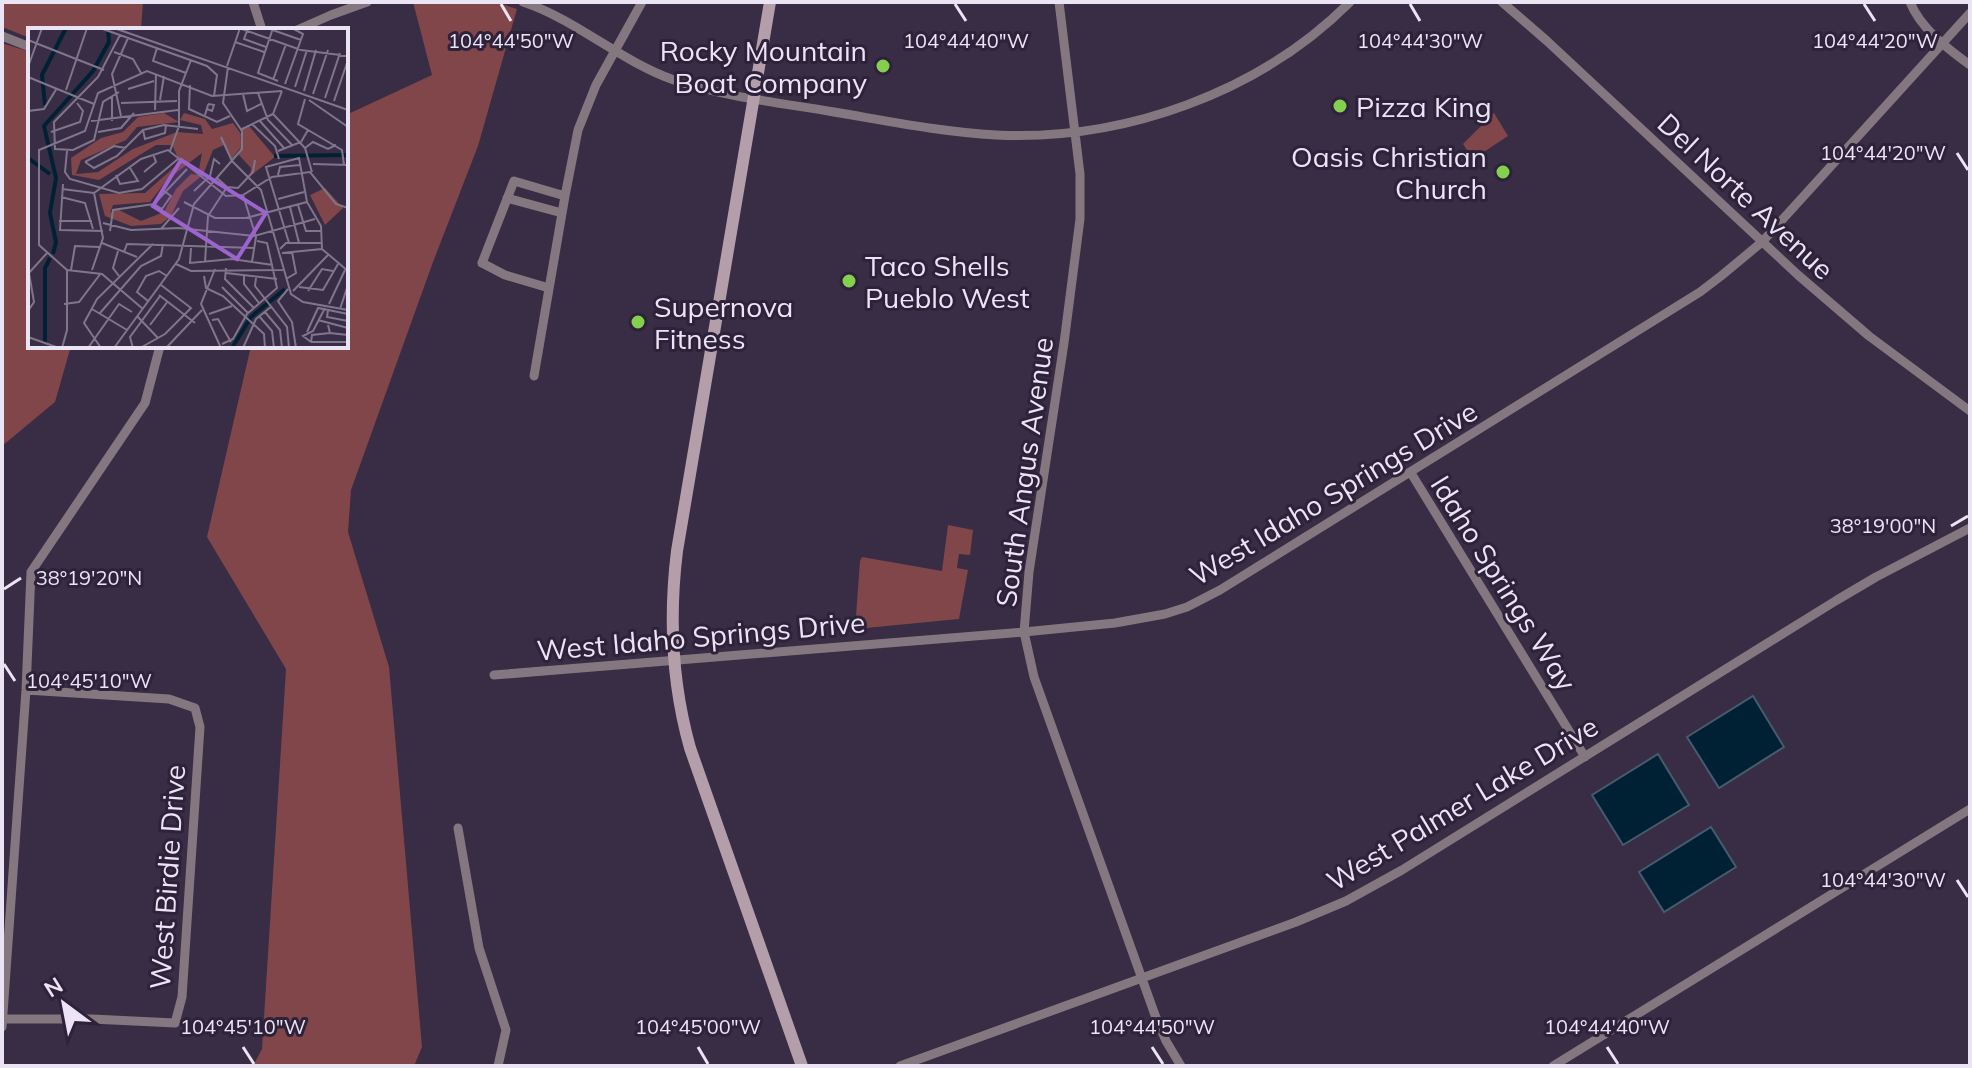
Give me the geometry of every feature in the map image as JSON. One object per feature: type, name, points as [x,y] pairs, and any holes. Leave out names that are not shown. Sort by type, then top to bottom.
[{"type":"main road","points":[[770,2],[677,551],[672,609],[674,660],[681,707],[696,767],[802,1066]]},
{"type":"street","points":[[253,2],[261,28]]},
{"type":"street","points":[[302,28],[367,2]]},
{"type":"street","points":[[523,2],[672,79],[712,91],[927,127],[1020,135],[1074,132],[1153,116],[1203,99],[1300,44],[1350,2]]},
{"type":"street","points":[[534,376],[572,154],[583,115],[642,2]]},
{"type":"street","name":"South Angus Avenue","points":[[1059,2],[1081,195],[1078,243],[1035,529],[1024,632],[1034,677],[1141,978],[1166,1041],[1181,1066]]},
{"type":"street","name":"Del Norte Avenue","points":[[1502,2],[1849,319],[1970,411]]},
{"type":"street","points":[[1910,2],[1918,17],[1943,44],[1970,65]]},
{"type":"street","name":"West Idaho Springs Drive","points":[[494,675],[1024,632],[1126,621],[1187,607],[1411,473],[1700,292],[1762,242],[1970,13]]},
{"type":"street","points":[[2,36],[28,46]]},
{"type":"street","points":[[549,288],[505,275],[482,263],[514,181],[565,196]]},
{"type":"street","points":[[507,198],[562,213]]},
{"type":"street","points":[[3,1023],[31,572],[145,403],[159,348]]},
{"type":"street","name":"Idaho Springs Way","points":[[1411,473],[1585,757]]},
{"type":"street","name":"West Palmer Lake Drive","points":[[900,1066],[1346,901],[1402,870],[1837,600],[1970,528]]},
{"type":"street","name":"West Birdie Drive","points":[[3,1023],[92,1019],[175,1023],[182,997],[200,727],[195,708],[169,699],[26,690]]},
{"type":"street","points":[[1553,1066],[1970,809]]},
{"type":"street","points":[[458,828],[479,948],[506,1030],[498,1066]]},
{"type":"shaded area","points":[[2,2],[143,2],[141,28],[28,28],[28,37],[2,27]]},
{"type":"shaded area","points":[[413,2],[495,2],[517,9],[478,146],[351,490],[348,532],[389,667],[422,1047],[414,1066],[253,1066],[262,1049],[286,669],[207,537],[251,348],[348,348],[348,114],[432,75]]},
{"type":"shaded area","points":[[2,43],[28,51],[28,348],[70,348],[55,402],[2,446]]},
{"type":"shaded area","points":[[1494,113],[1508,136],[1473,159],[1463,144]]},
{"type":"shaded area","points":[[948,525],[973,530],[970,555],[959,554],[957,568],[968,570],[959,619],[866,628],[856,616],[862,557],[942,571]]},
{"type":"water","points":[[1753,696],[1784,747],[1719,788],[1687,737]]},
{"type":"water","points":[[1658,754],[1689,805],[1623,845],[1592,795]]},
{"type":"water","points":[[1711,827],[1736,867],[1664,912],[1639,872]]},
{"type":"place","name":"Rocky Mountain Boat Company","points":[[883,66]]},
{"type":"place","name":"Pizza King","points":[[1340,106]]},
{"type":"place","name":"Oasis Christian Church","points":[[1503,172]]},
{"type":"place","name":"Taco Shells Pueblo West","points":[[849,281]]},
{"type":"place","name":"Supernova Fitness","points":[[638,322]]}]
